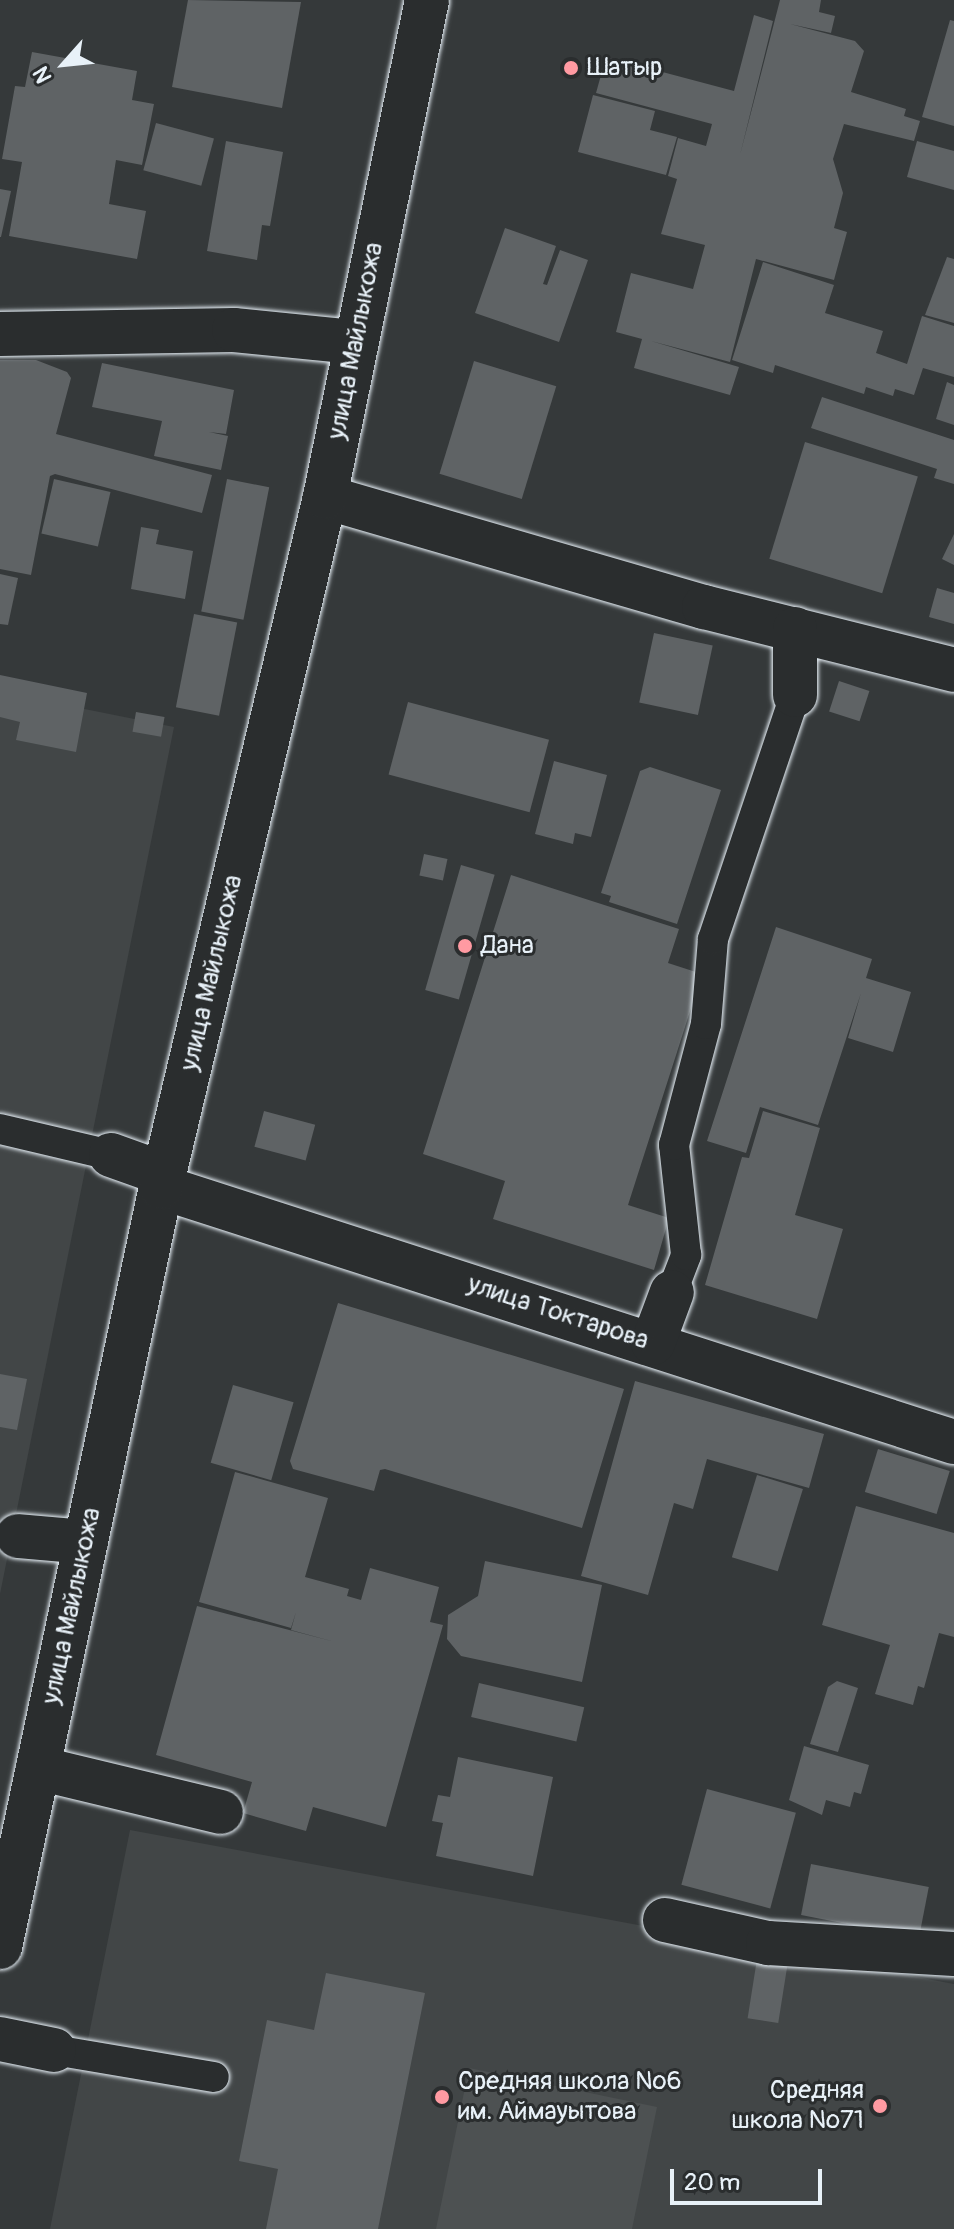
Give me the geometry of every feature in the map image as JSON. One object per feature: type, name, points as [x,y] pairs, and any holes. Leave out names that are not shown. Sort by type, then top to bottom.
[{"type":"street","name":"улица Майлыкожа","points":[[0,1947],[163,1180],[325,497],[427,0]]},
{"type":"street","points":[[0,334],[234,330],[355,342]]},
{"type":"street","points":[[325,497],[795,629],[954,670]]},
{"type":"street","points":[[795,629],[795,695]]},
{"type":"street","name":"улица Токтарова","points":[[111,1155],[163,1180],[954,1442]]},
{"type":"street","points":[[653,1343],[672,1292]]},
{"type":"street","points":[[9,1534],[86,1542]]},
{"type":"street","points":[[38,1768],[221,1812]]},
{"type":"street","points":[[665,1920],[768,1943],[954,1954]]},
{"type":"street","points":[[0,2039],[54,2050]]},
{"type":"lane","points":[[672,1292],[686,1255],[674,1145],[706,1024],[713,939],[795,695]]},
{"type":"lane","points":[[0,1129],[111,1155]]},
{"type":"lane","points":[[54,2050],[214,2077]]},
{"type":"shaded area","points":[[0,692],[174,727],[0,1594]]},
{"type":"shaded area","name":"Средняя школа №6 им. Аймауытова","points":[[130,1830],[954,1984],[954,2229],[50,2229]]},
{"type":"shaded area","points":[[469,2068],[657,2107],[632,2229],[436,2229]]},
{"type":"building","points":[[188,0],[301,2],[282,108],[172,87]]},
{"type":"building","points":[[780,0],[821,0],[819,12],[835,16],[831,33],[790,24],[855,41],[864,51],[851,92],[906,109],[904,116],[920,121],[914,141],[844,124],[833,159],[843,193],[834,228],[847,232],[834,280],[756,259],[730,362],[651,341],[739,367],[730,395],[634,368],[642,339],[616,332],[631,273],[693,289],[705,245],[661,234],[677,179],[668,176],[678,138],[706,146],[712,124],[596,93],[606,57],[734,91],[754,15],[773,21],[740,155]]},
{"type":"building","points":[[950,20],[954,21],[954,126],[922,117]]},
{"type":"building","points":[[32,52],[137,71],[132,100],[154,104],[142,165],[116,160],[109,204],[146,211],[137,259],[9,236],[22,162],[2,159],[15,86],[25,87]]},
{"type":"building","points":[[593,95],[655,111],[650,130],[677,137],[666,175],[578,152]]},
{"type":"building","points":[[156,123],[214,139],[201,186],[143,170]]},
{"type":"building","points":[[226,141],[283,152],[270,226],[262,225],[257,260],[207,251]]},
{"type":"building","points":[[917,141],[954,151],[954,190],[907,177]]},
{"type":"building","points":[[0,189],[11,191],[1,237],[0,237]]},
{"type":"building","points":[[505,228],[556,246],[543,284],[547,285],[560,250],[588,260],[559,342],[475,313]]},
{"type":"building","points":[[947,257],[954,259],[954,323],[925,315]]},
{"type":"building","points":[[763,262],[834,285],[825,313],[883,331],[876,353],[907,364],[922,316],[954,326],[954,377],[923,368],[914,395],[895,389],[893,396],[866,387],[864,394],[775,365],[773,373],[732,360]]},
{"type":"building","points":[[0,360],[36,360],[67,372],[71,378],[56,434],[212,475],[202,513],[55,474],[50,476],[31,575],[0,569]]},
{"type":"building","points":[[474,361],[556,386],[522,499],[440,474]]},
{"type":"building","points":[[102,363],[234,390],[226,434],[209,432],[228,436],[221,470],[154,456],[162,421],[92,407]]},
{"type":"building","points":[[947,382],[954,385],[954,425],[936,419]]},
{"type":"building","points":[[822,397],[954,440],[954,484],[934,478],[937,469],[811,428]]},
{"type":"building","points":[[805,442],[918,476],[882,593],[769,559]]},
{"type":"building","points":[[54,479],[111,492],[98,547],[41,534]]},
{"type":"building","points":[[227,479],[269,487],[243,620],[201,612]]},
{"type":"building","points":[[141,527],[159,530],[156,544],[193,551],[185,599],[131,589]]},
{"type":"building","points":[[954,534],[954,565],[942,559]]},
{"type":"building","points":[[0,574],[18,578],[8,625],[0,624]]},
{"type":"building","points":[[937,588],[954,593],[954,624],[929,617]]},
{"type":"building","points":[[194,614],[237,622],[219,716],[176,707]]},
{"type":"building","points":[[654,633],[713,645],[698,715],[639,702]]},
{"type":"building","points":[[0,675],[87,693],[76,752],[16,740],[20,722],[0,717]]},
{"type":"building","points":[[839,681],[869,691],[860,721],[829,711]]},
{"type":"building","points":[[408,702],[549,740],[530,812],[389,774]]},
{"type":"building","points":[[136,712],[165,717],[161,737],[133,732]]},
{"type":"building","points":[[554,761],[607,775],[591,837],[575,833],[573,844],[535,834]]},
{"type":"building","points":[[650,767],[721,790],[677,924],[609,902],[611,896],[601,893],[640,771]]},
{"type":"building","points":[[424,854],[447,859],[443,881],[419,876]]},
{"type":"building","points":[[461,865],[495,875],[459,1000],[425,990]]},
{"type":"building","points":[[511,875],[679,929],[668,963],[702,974],[628,1205],[669,1218],[654,1270],[493,1219],[505,1181],[423,1154]]},
{"type":"building","points":[[776,927],[872,959],[866,978],[911,992],[893,1052],[848,1038],[861,993],[818,1125],[760,1107],[746,1153],[707,1141]]},
{"type":"building","points":[[264,1111],[315,1125],[306,1160],[254,1147]]},
{"type":"building","points":[[763,1111],[820,1128],[795,1215],[843,1229],[817,1319],[705,1285],[742,1157],[749,1158]]},
{"type":"building","points":[[338,1303],[624,1389],[582,1528],[385,1469],[380,1470],[374,1491],[293,1469],[290,1461]]},
{"type":"building","points":[[0,1374],[27,1379],[17,1430],[0,1427]]},
{"type":"building","points":[[635,1381],[824,1434],[809,1488],[707,1459],[693,1509],[674,1503],[648,1595],[581,1576]]},
{"type":"building","points":[[233,1385],[294,1402],[271,1480],[211,1463]]},
{"type":"building","points":[[878,1449],[950,1471],[937,1514],[865,1492]]},
{"type":"building","points":[[235,1472],[328,1498],[305,1577],[349,1589],[347,1596],[361,1600],[370,1568],[439,1587],[430,1622],[443,1625],[386,1827],[313,1807],[306,1831],[243,1813],[252,1782],[156,1755],[197,1606],[335,1642],[291,1630],[296,1612],[291,1628],[199,1602]]},
{"type":"building","points":[[757,1475],[803,1489],[778,1571],[732,1557]]},
{"type":"building","points":[[856,1506],[954,1533],[954,1637],[939,1633],[924,1688],[918,1686],[913,1705],[875,1694],[890,1645],[822,1625]]},
{"type":"building","points":[[485,1561],[602,1585],[582,1682],[461,1656],[447,1639],[448,1615],[478,1596]]},
{"type":"building","points":[[837,1681],[858,1688],[838,1752],[810,1744],[828,1687]]},
{"type":"building","points":[[479,1683],[584,1707],[576,1741],[471,1717]]},
{"type":"building","points":[[804,1746],[869,1765],[861,1794],[854,1792],[850,1807],[826,1800],[822,1815],[789,1800]]},
{"type":"building","points":[[458,1757],[553,1777],[533,1876],[436,1856],[443,1823],[432,1821],[438,1795],[450,1797]]},
{"type":"building","points":[[707,1789],[796,1813],[770,1908],[681,1885]]},
{"type":"building","points":[[811,1864],[929,1887],[919,1938],[801,1915]]},
{"type":"building","points":[[757,1959],[788,1964],[778,2023],[748,2018]]},
{"type":"building","points":[[326,1973],[425,1993],[378,2229],[266,2229],[278,2169],[239,2161],[267,2020],[314,2030]]},
{"type":"place","name":"Шатыр","points":[[571,68]]},
{"type":"place","name":"Дана","points":[[465,946]]},
{"type":"place","name":"Средняя школа №6 им. Аймауытова","points":[[442,2097]]},
{"type":"place","name":"Средняя школа №71","points":[[880,2106]]}]
